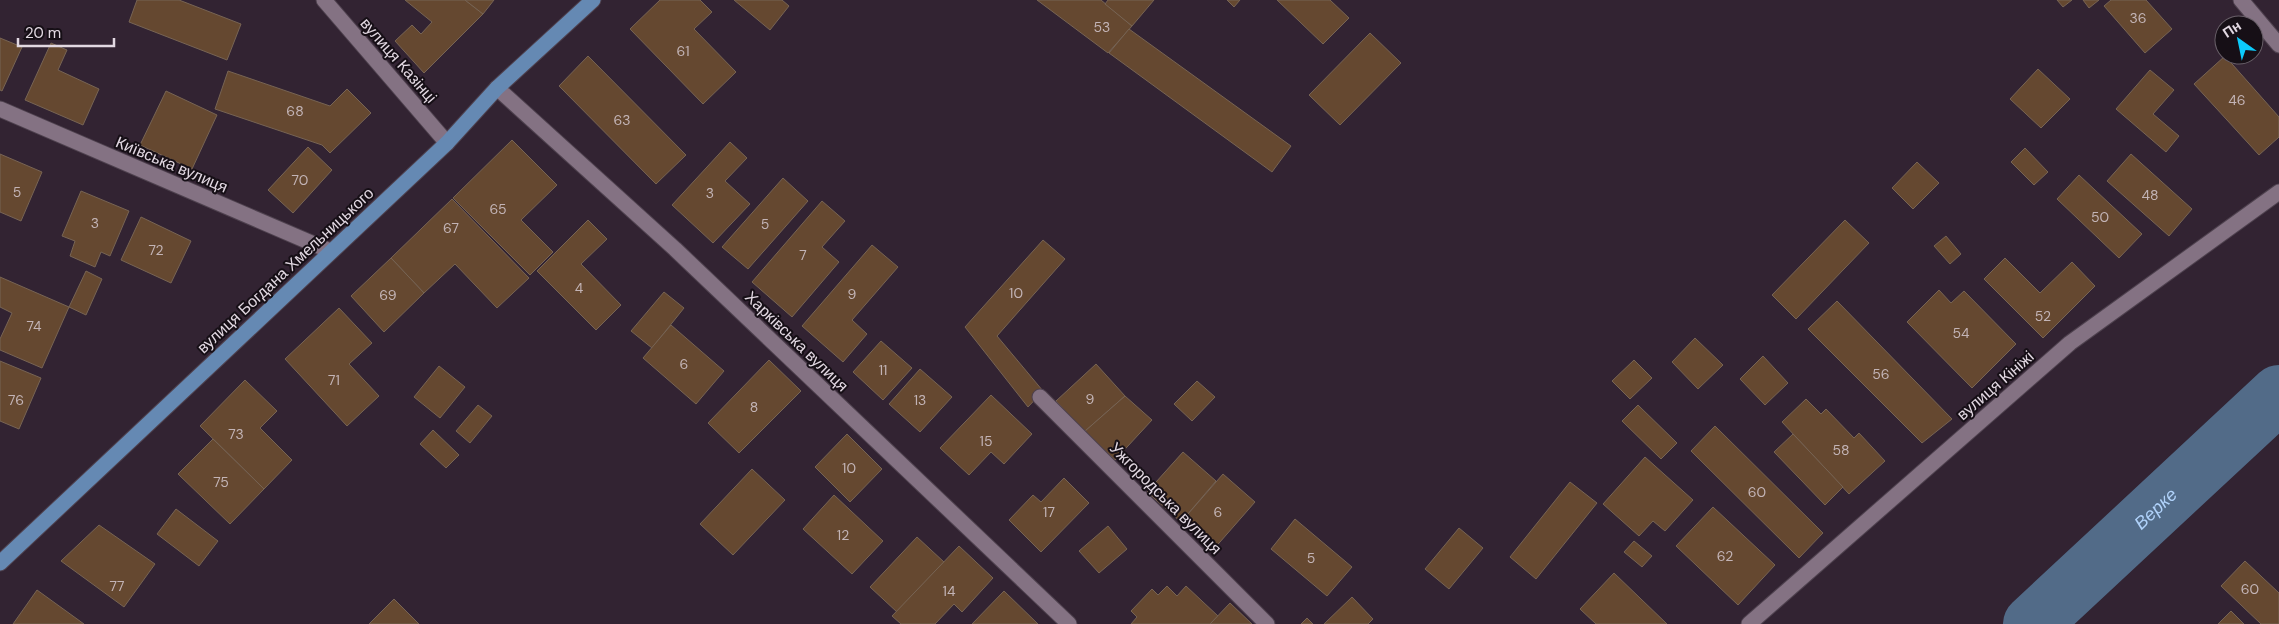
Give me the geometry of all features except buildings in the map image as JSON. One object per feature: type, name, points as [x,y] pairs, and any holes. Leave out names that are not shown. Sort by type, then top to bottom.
[{"type":"highway","name":"вулиця Богдана Хмельницького","points":[[0,563],[447,143],[497,88],[593,0]]},
{"type":"street","name":"вулиця Казінці","points":[[324,0],[447,143]]},
{"type":"street","points":[[2241,0],[2279,45]]},
{"type":"street","name":"Харківська вулиця","points":[[497,88],[675,249],[1069,624]]},
{"type":"street","name":"Київська вулиця","points":[[0,109],[330,251]]},
{"type":"street","name":"вулиця Кініжі","points":[[1749,624],[2070,343],[2279,192]]},
{"type":"street","name":"Ужгородська вулиця","points":[[1040,397],[1267,624]]},
{"type":"waterway","name":"Верке","points":[[2032,624],[2279,394]]}]
